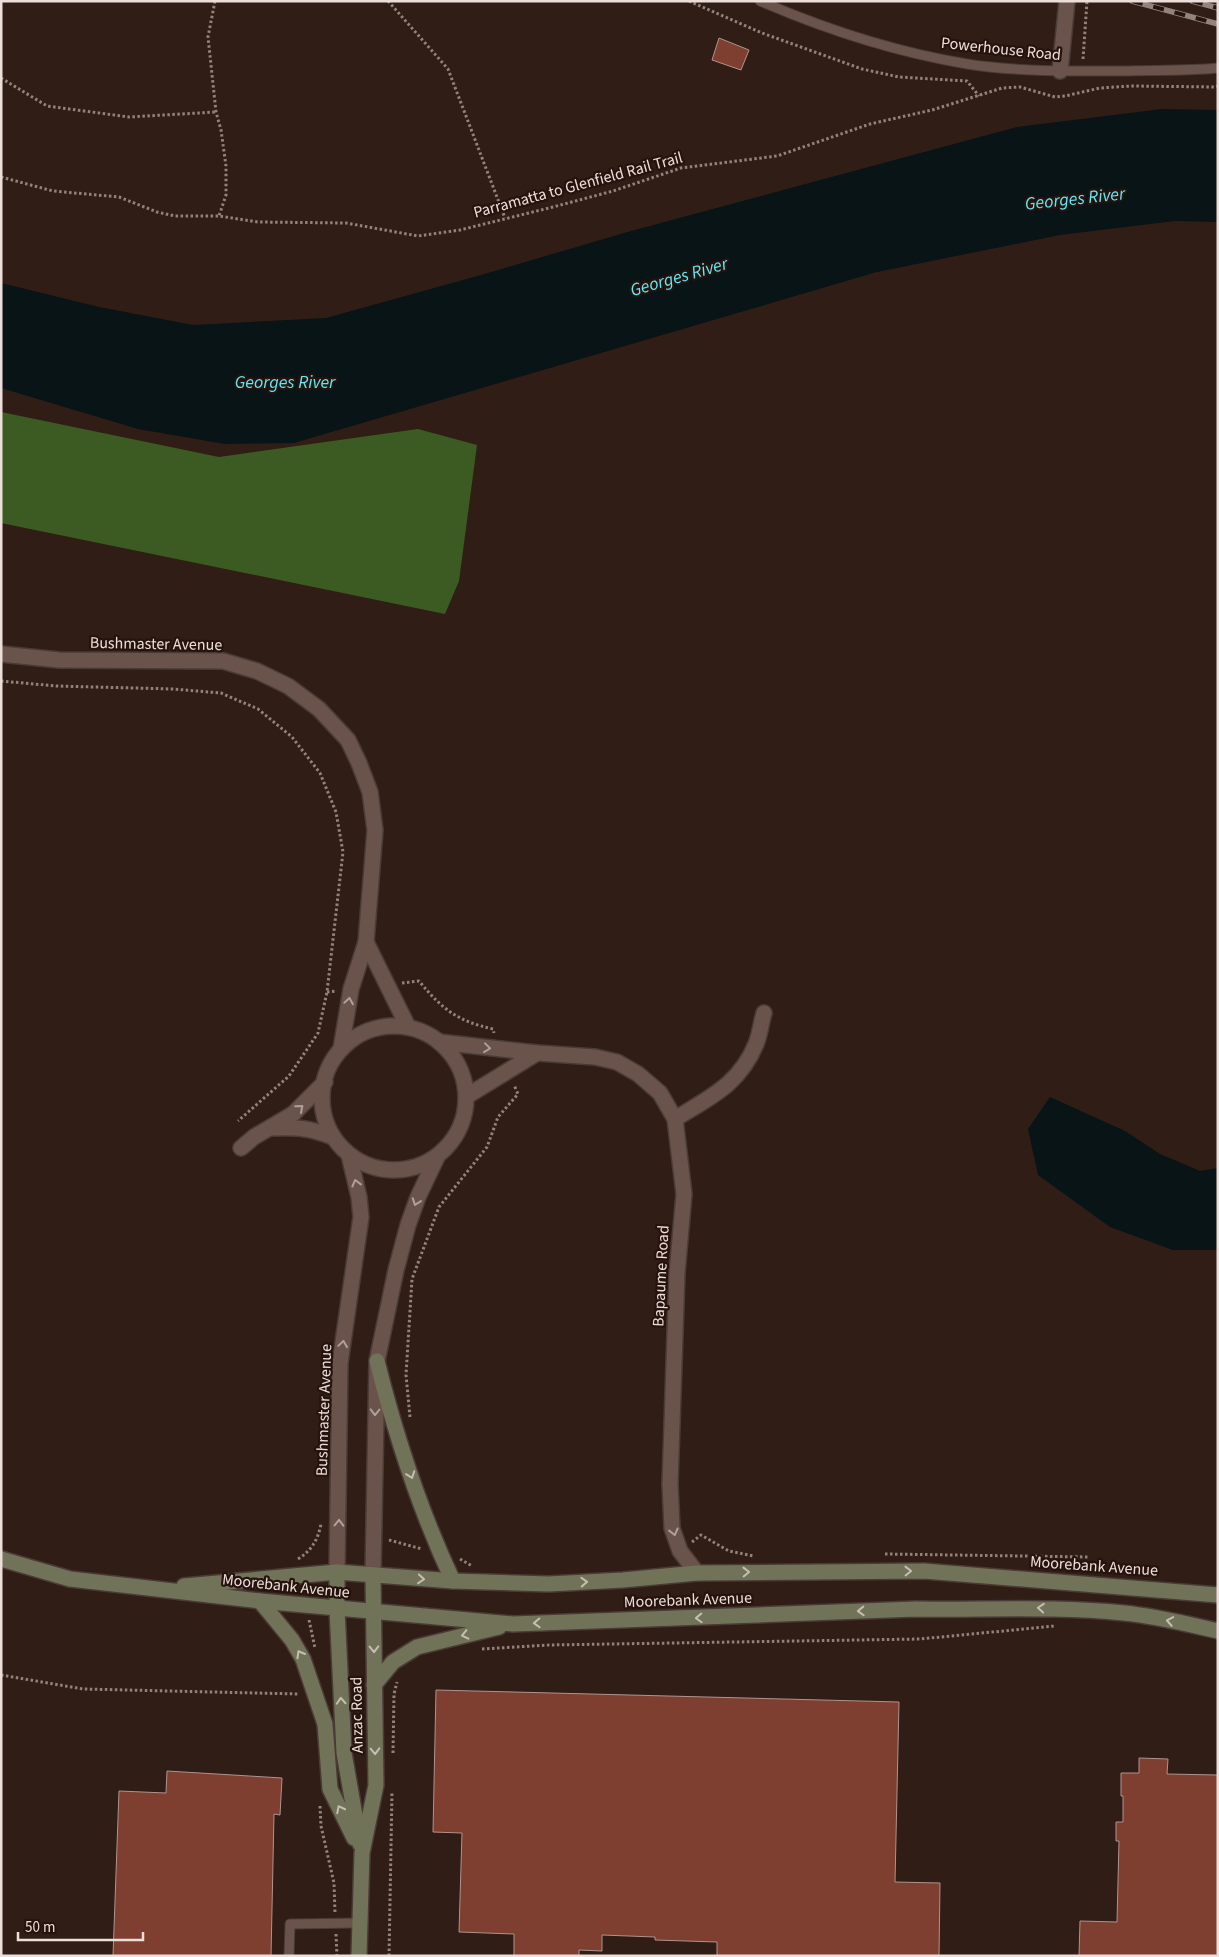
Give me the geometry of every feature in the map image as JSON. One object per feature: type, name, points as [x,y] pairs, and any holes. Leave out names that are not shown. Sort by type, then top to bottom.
[{"type":"main road","points":[[376,1361],[396,1434],[436,1545],[453,1581]]},
{"type":"main road","name":"Moorebank Avenue","points":[[1,1559],[70,1579],[337,1609],[513,1624],[916,1609],[981,1610],[1031,1608],[1126,1613],[1218,1631]]},
{"type":"main road","name":"Moorebank Avenue","points":[[159,1588],[338,1572],[453,1581],[548,1584],[623,1580],[697,1573],[924,1570],[1218,1595]]},
{"type":"main road","name":"Bushmaster Avenue","points":[[337,1609],[338,1572]]},
{"type":"main road","name":"Anzac Road","points":[[360,1956],[362,1853],[376,1785],[373,1575]]},
{"type":"main road","points":[[260,1601],[292,1640],[303,1659],[325,1724],[330,1789],[362,1853]]},
{"type":"main road","name":"Anzac Road","points":[[337,1609],[344,1753],[362,1853]]},
{"type":"main road","points":[[374,1685],[393,1662],[417,1647],[513,1624]]},
{"type":"street","points":[[1060,71],[1067,1]]},
{"type":"street","name":"Bushmaster Avenue","points":[[1,654],[59,660],[222,661],[257,671],[288,686],[319,709],[348,740],[360,763],[370,792],[375,830],[366,942],[351,989],[341,1049]]},
{"type":"street","points":[[366,942],[408,1027]]},
{"type":"street","points":[[439,1042],[537,1053],[595,1057],[617,1062],[638,1074],[660,1093],[675,1119],[724,1088],[738,1075],[756,1043],[764,1014]]},
{"type":"street","points":[[373,1575],[376,1361],[408,1224],[418,1197],[437,1158],[453,1141],[464,1120],[467,1096],[462,1072],[449,1051],[431,1035],[408,1027],[384,1026],[361,1034],[341,1049],[328,1069],[322,1092],[324,1116],[333,1137],[349,1155],[369,1166],[392,1171],[416,1168],[437,1158]]},
{"type":"street","points":[[467,1096],[537,1053]]},
{"type":"street","points":[[241,1148],[254,1137],[293,1114],[325,1082]]},
{"type":"street","name":"Bapaume Road","points":[[675,1119],[684,1194],[677,1273],[670,1484],[672,1528],[680,1551],[697,1573]]},
{"type":"street","points":[[271,1128],[293,1127],[314,1129],[333,1137]]},
{"type":"street","name":"Bushmaster Avenue","points":[[338,1572],[340,1362],[361,1217],[359,1196],[349,1155]]},
{"type":"lane","name":"Powerhouse Road","points":[[760,1],[810,23],[876,44],[923,56],[968,64],[1060,71],[1218,68]]},
{"type":"lane","points":[[289,1956],[290,1924],[360,1923]]},
{"type":"path","points":[[215,1],[208,36],[216,112],[221,130],[226,166],[226,195],[219,216]]},
{"type":"path","points":[[388,1],[448,69],[505,218]]},
{"type":"path","points":[[689,1],[762,33],[862,69],[899,78],[967,81],[979,96]]},
{"type":"path","points":[[1083,51],[1087,1]]},
{"type":"path","points":[[1,78],[46,106],[129,116],[216,112]]},
{"type":"path","name":"Parramatta to Glenfield Rail Trail","points":[[1,177],[53,191],[118,197],[157,212],[175,216],[219,216],[258,222],[346,223],[418,236],[460,230],[613,191],[681,168],[777,156],[870,124],[932,110],[1002,88],[1020,87],[1055,97],[1100,88],[1217,87]]},
{"type":"path","points":[[1,681],[56,686],[174,689],[221,693],[258,709],[292,737],[320,773],[336,812],[343,852],[326,1000],[318,1033],[290,1076],[238,1121]]},
{"type":"path","points":[[419,981],[435,1000],[456,1017],[478,1026],[493,1029]]},
{"type":"path","points":[[410,1424],[406,1374],[412,1279],[439,1208],[487,1147],[498,1117],[518,1094]]},
{"type":"path","points":[[295,1561],[308,1553],[319,1534]]},
{"type":"path","points":[[389,1540],[424,1550]]},
{"type":"path","points":[[456,1553],[460,1560],[479,1569]]},
{"type":"path","points":[[479,1649],[558,1645],[920,1639],[1060,1626]]},
{"type":"path","points":[[1,1675],[83,1689],[304,1694]]},
{"type":"path","points":[[393,1762],[394,1694],[398,1680]]},
{"type":"path","points":[[389,1956],[392,1782]]},
{"type":"path","points":[[319,1798],[321,1826],[334,1883],[337,1956]]},
{"type":"green space","points":[[1,412],[219,457],[418,429],[477,445],[459,581],[445,614],[1,523]]},
{"type":"water","name":"Georges River","points":[[1162,109],[1218,110],[1218,222],[1175,221],[1060,235],[877,272],[294,443],[225,444],[138,429],[1,388],[1,283],[99,307],[193,325],[326,318],[631,231],[1017,127]]},
{"type":"water","points":[[1050,1097],[1125,1131],[1160,1154],[1200,1171],[1218,1168],[1218,1250],[1173,1250],[1110,1227],[1038,1175],[1028,1129]]},
{"type":"building","points":[[719,38],[749,50],[741,70],[712,60]]},
{"type":"building","points":[[436,1690],[899,1702],[895,1882],[940,1883],[939,1956],[717,1956],[717,1942],[655,1940],[655,1937],[602,1935],[602,1951],[579,1950],[579,1956],[514,1956],[514,1934],[459,1932],[462,1833],[433,1832]]},
{"type":"building","points":[[1139,1758],[1168,1759],[1167,1774],[1218,1775],[1218,1956],[1079,1956],[1080,1921],[1117,1922],[1119,1841],[1116,1841],[1116,1822],[1123,1822],[1121,1773],[1139,1773]]},
{"type":"building","points":[[167,1771],[282,1778],[280,1815],[274,1814],[271,1956],[113,1956],[119,1791],[166,1793]]},
{"type":"railway","points":[[1132,1],[1218,24]]},
{"type":"railway","points":[[1192,1],[1218,8]]}]
